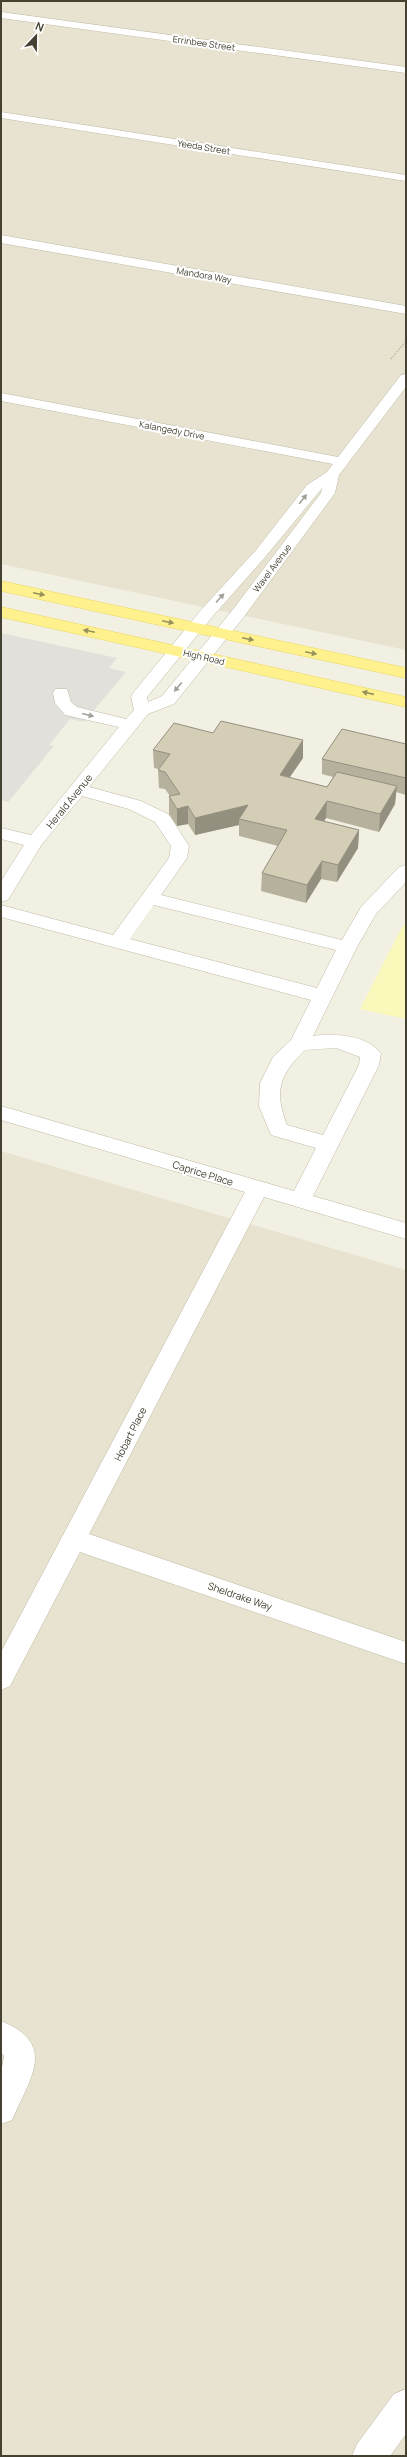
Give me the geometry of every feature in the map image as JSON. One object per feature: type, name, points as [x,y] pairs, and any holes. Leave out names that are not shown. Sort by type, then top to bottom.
[{"type":"main road","points":[[1,586],[406,674]]},
{"type":"main road","name":"High Road","points":[[1,612],[406,702]]},
{"type":"street","name":"Errinbee Street","points":[[1,15],[406,70]]},
{"type":"street","name":"Yeeda Street","points":[[1,116],[406,178]]},
{"type":"street","name":"Mandora Way","points":[[1,239],[406,310]]},
{"type":"street","name":"Wavel Avenue","points":[[194,628],[261,553],[312,488],[332,475],[406,378]]},
{"type":"street","name":"Kalangedy Drive","points":[[1,397],[342,462]]},
{"type":"street","name":"Wavel Avenue","points":[[203,657],[328,493],[332,475]]},
{"type":"street","points":[[194,628],[139,697],[142,710],[168,700],[203,657]]},
{"type":"street","points":[[61,693],[63,702],[71,711],[130,725]]},
{"type":"street","name":"Herald Avenue","points":[[1,896],[35,842],[142,710]]},
{"type":"street","points":[[77,789],[135,805],[162,818],[180,846],[178,858],[117,943]]},
{"type":"street","points":[[1,833],[35,842]]},
{"type":"street","points":[[329,1144],[278,1130],[269,1106],[270,1083],[280,1062],[299,1044],[322,996],[368,911],[406,871]]},
{"type":"street","points":[[150,898],[347,948]]},
{"type":"street","points":[[1,911],[117,943],[322,996]]},
{"type":"street","points":[[299,1044],[332,1039],[360,1047],[371,1054],[369,1065],[300,1201]]},
{"type":"street","name":"Caprice Place","points":[[1,1113],[257,1189],[406,1231]]},
{"type":"street","name":"Hobart Place","points":[[1,1678],[75,1540],[257,1189]]},
{"type":"street","name":"Sheldrake Way","points":[[75,1540],[406,1653]]},
{"type":"street","points":[[1,2036],[11,2041],[20,2051],[19,2067],[1,2109]]},
{"type":"street","points":[[369,2456],[406,2406]]},
{"type":"shaded area","points":[[1,1],[406,1],[406,650],[1,564]]},
{"type":"shaded area","points":[[1,633],[117,658],[109,668],[126,672],[84,722],[70,719],[49,745],[54,746],[8,802],[1,800]]},
{"type":"shaded area","points":[[1,1151],[406,1270],[406,2456],[1,2456]]},
{"type":"sand","points":[[406,923],[406,1019],[360,1009],[402,927]]},
{"type":"building","points":[[221,721],[303,740],[280,775],[327,787],[337,772],[397,786],[380,814],[327,801],[315,819],[359,830],[338,865],[322,861],[307,885],[262,873],[287,830],[239,819],[248,805],[195,818],[188,806],[177,809],[169,796],[180,794],[165,772],[158,770],[170,754],[153,750],[174,723],[213,733]]},
{"type":"building","points":[[342,729],[406,744],[406,778],[322,759]]}]
